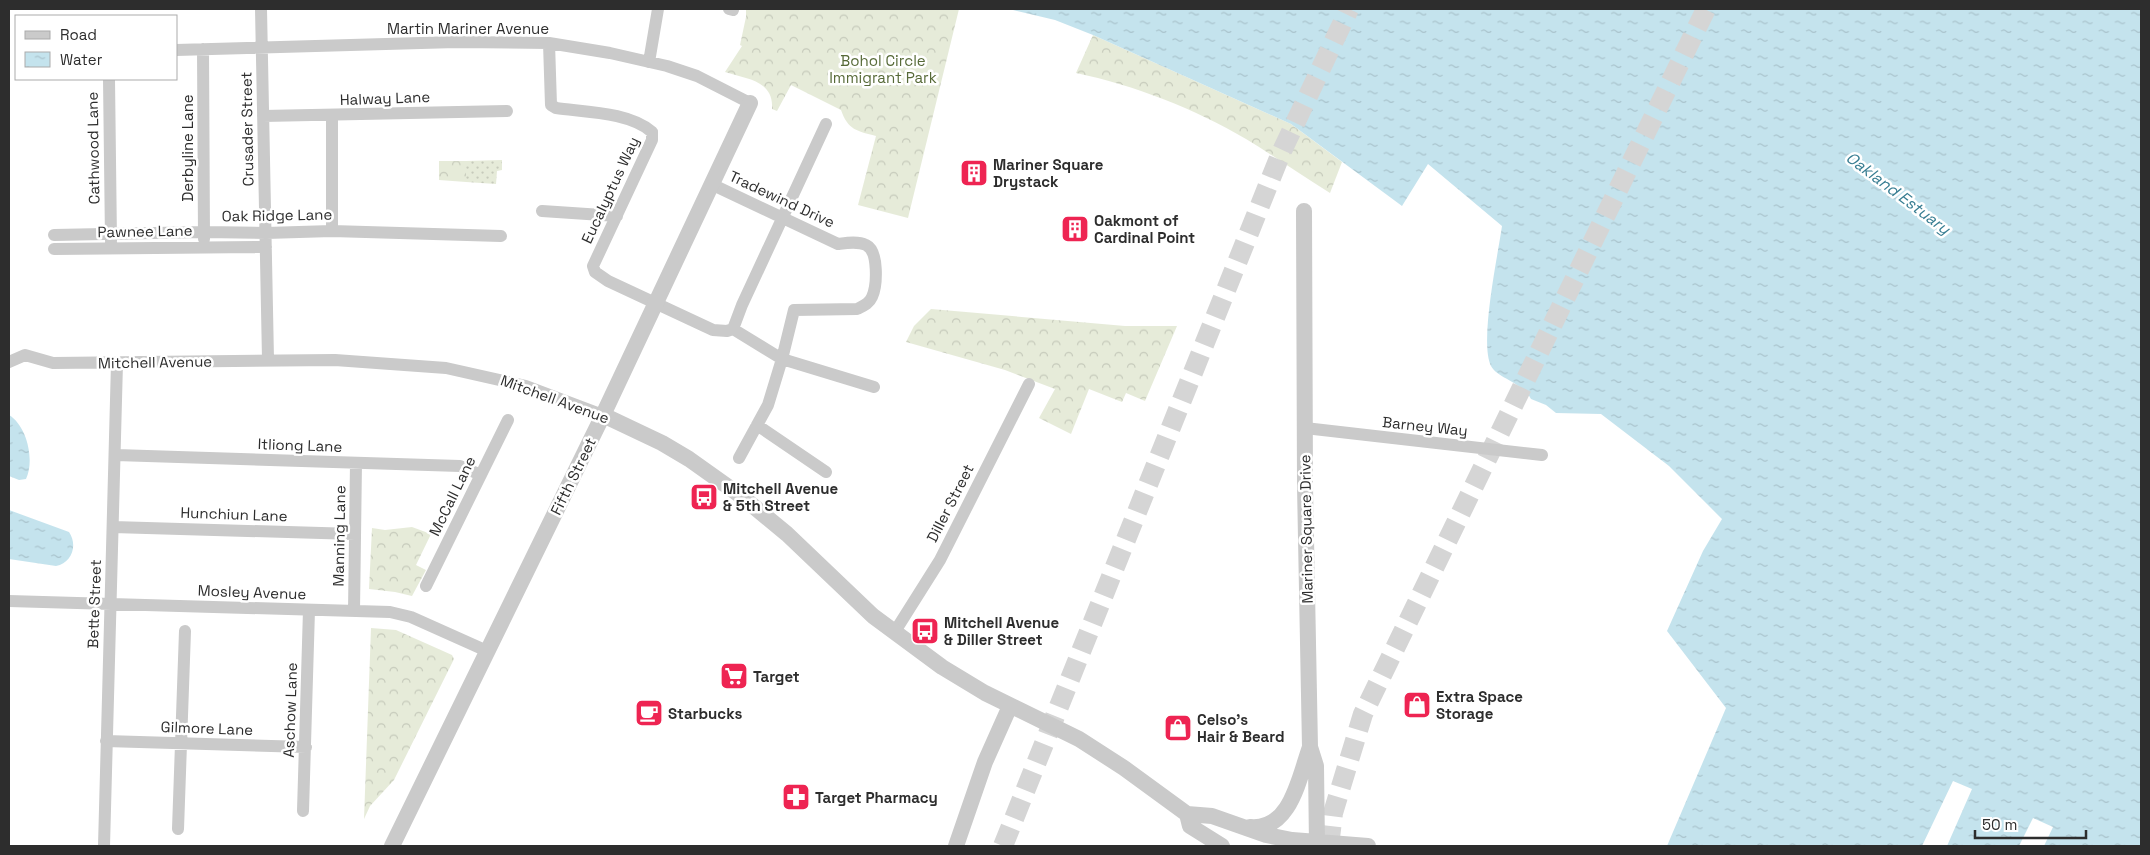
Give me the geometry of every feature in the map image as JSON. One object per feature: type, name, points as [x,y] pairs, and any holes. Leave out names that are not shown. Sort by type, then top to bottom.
[{"type":"street","name":"Crusader Street","points":[[261,9],[268,359]]},
{"type":"street","points":[[649,62],[658,9]]},
{"type":"street","name":"Martin Mariner Avenue","points":[[178,50],[456,42],[549,43],[649,62],[686,72],[750,103]]},
{"type":"street","name":"Eucalyptus Way","points":[[549,43],[550,104],[556,108],[610,115],[640,122],[652,132],[652,140],[593,266],[595,272],[608,281],[655,303]]},
{"type":"street","name":"Derbyline Lane","points":[[203,49],[204,247]]},
{"type":"street","name":"Cathwood Lane","points":[[109,80],[111,248]]},
{"type":"street","name":"Fifth Street","points":[[392,846],[603,414],[750,103]]},
{"type":"street","name":"Halway Lane","points":[[263,116],[507,111]]},
{"type":"street","points":[[332,116],[332,230]]},
{"type":"street","points":[[733,329],[742,304],[826,124]]},
{"type":"street","name":"Tradewind Drive","points":[[711,184],[838,244],[865,245],[872,250],[876,265],[872,297],[867,305],[857,309],[794,310],[782,359]]},
{"type":"street","points":[[542,211],[616,216]]},
{"type":"street","name":"Mariner Square Drive","points":[[1304,211],[1310,746],[1316,766],[1316,845]]},
{"type":"street","name":"Oak Ridge Lane","points":[[54,234],[266,233],[332,230],[501,236]]},
{"type":"street","name":"Pawnee Lane","points":[[54,249],[266,247]]},
{"type":"street","points":[[655,303],[713,330],[726,331],[733,329],[782,359],[874,387]]},
{"type":"street","name":"Mitchell Avenue","points":[[9,362],[25,355],[53,364],[268,359],[369,361],[446,368],[498,378],[526,386],[603,414],[675,451],[741,496],[787,534],[852,597],[894,633],[964,681],[1010,706],[1052,725],[1102,753],[1187,814]]},
{"type":"street","points":[[739,458],[768,405],[782,359]]},
{"type":"street","name":"Bette Street","points":[[104,846],[117,364]]},
{"type":"street","name":"Diller Street","points":[[894,633],[940,560],[1029,384]]},
{"type":"street","name":"McCall Lane","points":[[426,586],[508,420]]},
{"type":"street","points":[[758,425],[826,472]]},
{"type":"street","name":"Barney Way","points":[[1305,428],[1542,455]]},
{"type":"street","name":"Itliong Lane","points":[[116,456],[460,466],[481,476]]},
{"type":"street","name":"Manning Lane","points":[[354,611],[356,463]]},
{"type":"street","name":"Hunchiun Lane","points":[[113,526],[355,534]]},
{"type":"street","name":"Mosley Avenue","points":[[9,601],[390,612],[411,617],[487,651]]},
{"type":"street","name":"Aschow Lane","points":[[303,811],[309,610]]},
{"type":"street","points":[[178,829],[184,631]]},
{"type":"street","points":[[956,846],[982,769],[1010,706]]},
{"type":"street","name":"Gilmore Lane","points":[[106,741],[306,747]]},
{"type":"street","points":[[1238,826],[1257,828],[1269,826],[1280,818],[1292,798],[1310,746]]},
{"type":"street","points":[[1222,846],[1190,826],[1187,814],[1212,816],[1266,835],[1316,845],[1368,846]]},
{"type":"green space","name":"Bohol Circle Immigrant Park","points":[[746,9],[959,9],[908,218],[858,205],[876,136],[854,129],[847,122],[841,110],[791,85],[777,111],[772,109],[771,99],[764,86],[750,79],[725,72],[742,46],[740,45]]},
{"type":"green space","points":[[1093,35],[1291,124],[1342,162],[1330,193],[1246,139],[1185,108],[1142,91],[1076,73]]},
{"type":"green space","points":[[502,160],[502,170],[497,171],[496,184],[466,182],[466,161]]},
{"type":"green space","points":[[439,161],[466,161],[466,182],[439,180]]},
{"type":"green space","points":[[931,309],[1125,326],[1177,326],[1145,401],[1126,393],[1122,402],[1089,389],[1071,434],[1039,418],[1055,389],[1005,370],[906,342],[914,326]]},
{"type":"green space","points":[[412,527],[431,534],[416,565],[426,570],[412,596],[369,589],[372,528],[385,530]]},
{"type":"green space","points":[[371,628],[396,630],[452,655],[454,659],[394,780],[370,806],[364,819]]},
{"type":"water","name":"Oakland Estuary","points":[[1009,9],[2141,9],[2141,846],[2044,846],[2053,827],[2033,818],[2019,846],[1947,846],[1972,789],[1953,781],[1922,846],[1667,846],[1726,708],[1667,631],[1703,551],[1722,519],[1669,466],[1601,414],[1556,413],[1546,405],[1531,399],[1522,388],[1494,370],[1488,354],[1488,319],[1502,226],[1428,164],[1402,206],[1291,124],[1093,35],[1055,20]]},
{"type":"water","points":[[9,415],[21,427],[28,444],[30,463],[26,479],[19,480],[9,476]]},
{"type":"water","points":[[9,510],[69,532],[73,542],[70,557],[62,564],[56,566],[9,559]]},
{"type":"tunnel","points":[[1003,846],[1281,153],[1349,9]]},
{"type":"tunnel","points":[[1329,846],[1333,813],[1363,714],[1706,9]]},
{"type":"place","name":"Mariner Square Drystack","points":[[974,173]]},
{"type":"place","name":"Oakmont of Cardinal Point","points":[[1075,229]]},
{"type":"place","name":"Mitchell Avenue & 5th Street","points":[[704,497]]},
{"type":"place","name":"Mitchell Avenue & Diller Street","points":[[925,631]]},
{"type":"place","name":"Target","points":[[734,676]]},
{"type":"place","name":"Extra Space Storage","points":[[1417,705]]},
{"type":"place","name":"Starbucks","points":[[649,713]]},
{"type":"place","name":"Celso's Hair & Beard","points":[[1178,728]]},
{"type":"place","name":"Target Pharmacy","points":[[796,797]]}]
